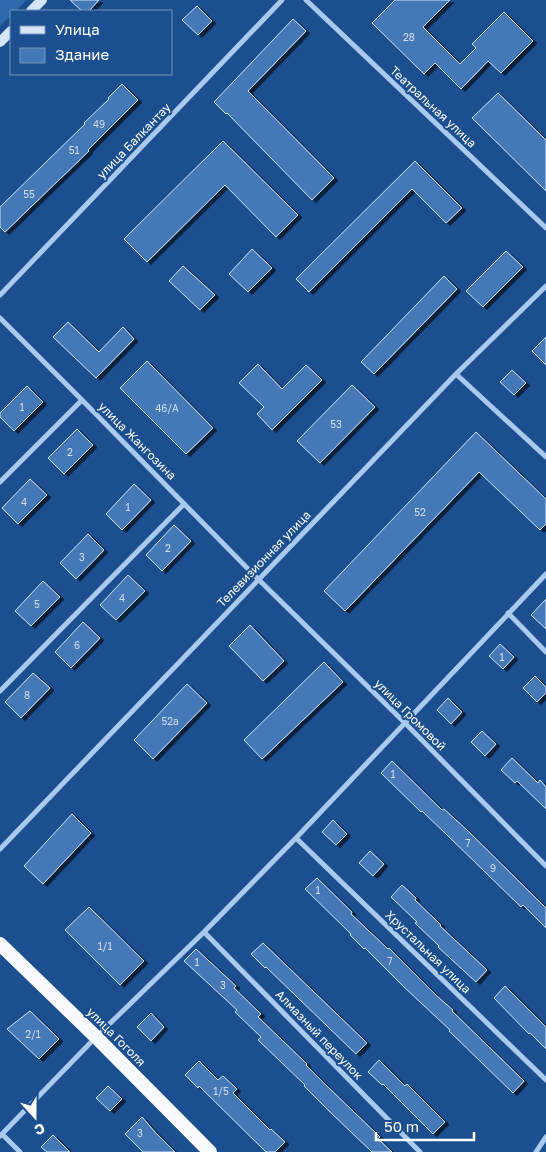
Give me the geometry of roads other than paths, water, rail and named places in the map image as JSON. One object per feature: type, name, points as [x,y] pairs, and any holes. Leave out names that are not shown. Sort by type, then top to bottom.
[{"type":"highway","name":"улица Гоголя","points":[[0,944],[210,1152]]},
{"type":"main road","points":[[32,10],[42,0]]},
{"type":"main road","points":[[0,42],[10,32]]},
{"type":"street","name":"улица Балкантау","points":[[0,295],[282,0]]},
{"type":"street","name":"Театральная улица","points":[[306,0],[546,228]]},
{"type":"street","name":"Телевизионная улица","points":[[0,849],[456,374],[546,286]]},
{"type":"street","name":"улица Жангозина","points":[[0,318],[258,579]]},
{"type":"street","points":[[456,374],[546,457]]},
{"type":"street","points":[[0,482],[82,400]]},
{"type":"street","points":[[0,691],[184,504]]},
{"type":"street","points":[[20,1152],[1,1135],[96,1037],[204,932],[296,838],[546,574]]},
{"type":"street","name":"улица Громовой","points":[[258,579],[405,723],[546,866]]},
{"type":"street","points":[[508,613],[546,652]]},
{"type":"street","name":"Хрустальная улица","points":[[296,838],[546,1080]]},
{"type":"street","name":"Алмазный переулок","points":[[204,932],[420,1152]]},
{"type":"street","points":[[536,1152],[546,1137]]}]
